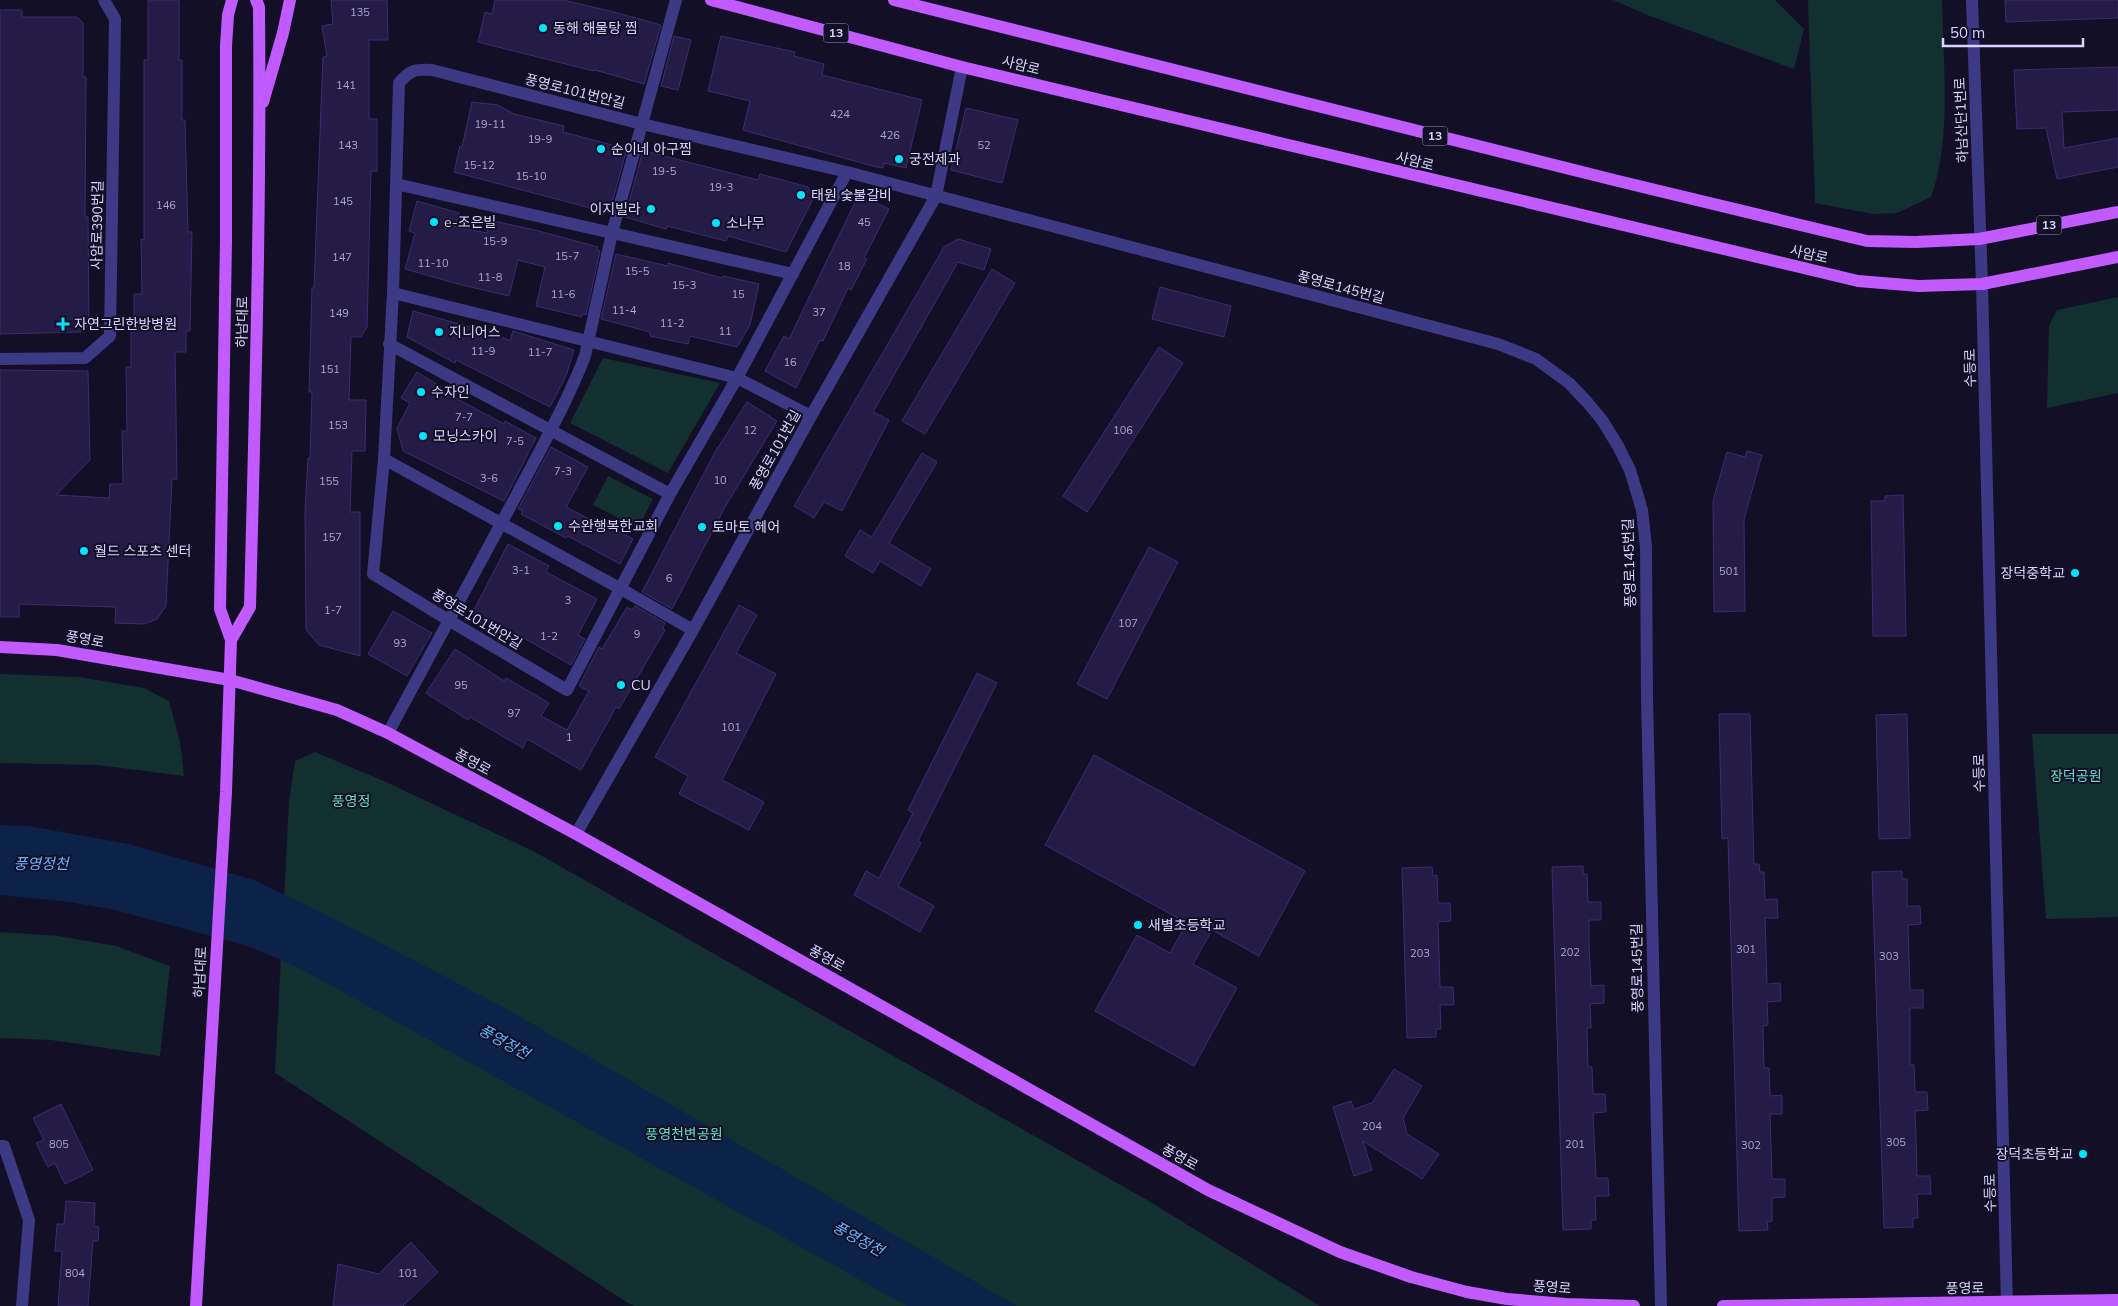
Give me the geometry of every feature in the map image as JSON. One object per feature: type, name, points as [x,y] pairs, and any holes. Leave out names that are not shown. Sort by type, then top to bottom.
[{"type":"main road","points":[[227,0],[228,15]]},
{"type":"main road","name":"하남대로","points":[[196,1306],[226,792],[230,680],[231,640],[220,609],[220,592],[228,15],[232,0]]},
{"type":"main road","name":"하남대로","points":[[231,640],[250,607],[257,335],[259,7],[256,0]]},
{"type":"main road","points":[[259,117],[283,33],[290,0]]},
{"type":"main road","name":"사암로","points":[[711,0],[962,67],[1858,281],[1919,286],[1982,284],[2118,257]]},
{"type":"main road","name":"사암로","points":[[894,0],[1608,179],[1867,241],[1916,242],[1979,239],[2118,212]]},
{"type":"main road","name":"풍영로","points":[[0,647],[57,650],[230,680],[337,710],[388,733],[576,834],[1208,1190],[1340,1252],[1411,1277],[1468,1292],[1507,1299],[1566,1304],[1634,1306]]},
{"type":"main road","name":"풍영로","points":[[1723,1306],[2007,1304],[2118,1300]]},
{"type":"street","name":"사암로390번길","points":[[0,359],[85,358],[110,336],[115,19],[104,0]]},
{"type":"street","points":[[388,733],[450,621],[567,399],[585,356],[612,233],[676,0]]},
{"type":"street","name":"하남산단1번로","points":[[1972,0],[1979,239]]},
{"type":"street","name":"풍영로101번길","points":[[576,834],[693,630],[811,416],[936,196],[962,67]]},
{"type":"street","name":"풍영로101번안길","points":[[847,172],[737,378],[670,494],[567,690],[373,574],[384,459],[389,344],[394,293],[399,83],[407,74],[419,69],[432,70],[642,124],[847,172],[936,196]]},
{"type":"street","points":[[396,184],[793,274]]},
{"type":"street","name":"풍영로145번길","points":[[936,196],[1498,344],[1536,359],[1555,372],[1587,402],[1602,420],[1630,470],[1638,494],[1645,530],[1648,775],[1660,1306]]},
{"type":"street","name":"수등로","points":[[1979,239],[1982,284],[2007,1304]]},
{"type":"street","points":[[394,293],[737,378],[811,416]]},
{"type":"street","points":[[389,344],[670,494]]},
{"type":"street","points":[[384,459],[693,630]]},
{"type":"street","points":[[0,1146],[4,1146],[29,1220],[22,1306]]},
{"type":"green space","points":[[1613,0],[1775,0],[1804,29],[1794,69],[1650,16]]},
{"type":"green space","points":[[1808,0],[1942,0],[1944,126],[1938,175],[1931,197],[1897,213],[1873,214],[1815,203]]},
{"type":"green space","points":[[2118,297],[2118,393],[2047,408],[2049,326],[2057,310]]},
{"type":"green space","points":[[603,358],[720,383],[668,473],[570,423]]},
{"type":"green space","points":[[608,476],[653,499],[638,528],[593,505]]},
{"type":"green space","points":[[0,674],[79,677],[144,688],[169,701],[180,742],[184,776],[98,765],[0,763]]},
{"type":"green space","name":"장덕공원","points":[[2032,734],[2118,734],[2118,917],[2046,919]]},
{"type":"green space","name":"풍영천변공원","points":[[315,752],[386,782],[535,852],[1147,1200],[1320,1306],[634,1306],[628,1303],[275,1073],[289,802],[295,761]]},
{"type":"green space","points":[[0,932],[58,936],[116,946],[170,966],[160,1056],[51,1040],[0,1038]]},
{"type":"water","name":"풍영정천","points":[[0,825],[28,826],[129,844],[254,880],[317,910],[505,1008],[1017,1306],[907,1306],[343,992],[297,967],[248,946],[111,909],[62,901],[0,895]]},
{"type":"building","points":[[148,0],[179,0],[179,60],[182,60],[182,120],[185,120],[188,232],[192,232],[190,331],[186,331],[186,352],[175,352],[177,479],[172,479],[166,606],[157,619],[144,624],[115,623],[116,607],[19,604],[19,617],[0,617],[0,370],[88,371],[90,460],[56,495],[109,498],[110,484],[123,484],[122,431],[127,431],[126,367],[131,367],[131,324],[134,324],[134,294],[142,294],[141,239],[144,240],[144,60],[148,60]]},
{"type":"building","points":[[331,0],[387,0],[388,40],[369,40],[369,119],[377,119],[377,171],[371,171],[367,327],[361,337],[351,337],[349,400],[366,400],[365,451],[352,451],[350,512],[360,512],[360,656],[319,645],[306,630],[305,511],[308,458],[310,458],[312,392],[309,392],[312,288],[314,288],[323,57],[327,56],[322,26],[333,24]]},
{"type":"building","name":"동해 해물탕 찜","points":[[495,0],[563,0],[661,25],[644,84],[595,70],[478,42],[485,12],[492,14]]},
{"type":"building","points":[[2005,0],[2118,0],[2118,18],[2006,22]]},
{"type":"building","points":[[0,10],[22,10],[22,17],[77,17],[83,23],[83,77],[86,77],[85,217],[88,217],[89,325],[81,332],[0,334]]},
{"type":"building","points":[[674,36],[691,40],[678,90],[661,86]]},
{"type":"building","points":[[721,36],[795,52],[794,56],[824,64],[822,75],[922,100],[906,168],[884,163],[883,168],[873,166],[743,130],[750,101],[708,91]]},
{"type":"building","points":[[2118,67],[2118,110],[2062,112],[2064,148],[2118,138],[2118,167],[2057,179],[2046,128],[2017,129],[2014,70]]},
{"type":"building","points":[[472,102],[498,105],[514,114],[564,126],[563,132],[627,149],[609,213],[454,172],[460,146],[462,147]]},
{"type":"building","points":[[966,108],[1018,120],[1002,183],[951,170]]},
{"type":"building","points":[[645,151],[758,180],[760,174],[808,187],[814,197],[786,252],[728,236],[726,241],[667,226],[666,229],[625,217],[642,154]]},
{"type":"building","points":[[859,194],[889,209],[864,258],[867,259],[851,290],[848,288],[823,341],[820,340],[796,388],[765,371],[784,336],[789,339]]},
{"type":"building","points":[[417,201],[459,213],[455,227],[487,233],[489,220],[598,247],[597,250],[600,251],[586,315],[582,314],[582,317],[536,306],[545,267],[518,260],[509,296],[405,269],[415,233],[409,231]]},
{"type":"building","points":[[958,239],[991,249],[984,270],[958,262],[873,412],[889,420],[842,511],[824,502],[814,518],[794,506],[944,247]]},
{"type":"building","points":[[616,254],[668,266],[668,263],[722,278],[723,276],[759,284],[750,325],[737,347],[690,336],[688,344],[650,336],[650,332],[601,319]]},
{"type":"building","points":[[992,269],[1015,283],[925,434],[902,421]]},
{"type":"building","points":[[1160,287],[1231,306],[1224,337],[1152,319]]},
{"type":"building","points":[[413,311],[477,329],[479,325],[510,341],[513,331],[574,350],[566,376],[550,407],[456,360],[455,363],[407,337]]},
{"type":"building","points":[[1159,347],[1183,363],[1087,512],[1063,496]]},
{"type":"building","points":[[417,372],[441,387],[439,389],[504,424],[505,421],[536,438],[504,501],[403,451],[397,428],[410,403],[401,398]]},
{"type":"building","points":[[747,402],[777,421],[725,507],[672,609],[642,592],[715,452]]},
{"type":"building","points":[[551,447],[588,467],[566,507],[593,521],[595,518],[633,539],[620,564],[568,536],[566,538],[521,514],[523,511],[518,509]]},
{"type":"building","points":[[1747,451],[1762,455],[1744,519],[1745,611],[1714,612],[1713,501],[1727,452],[1745,457]]},
{"type":"building","points":[[922,453],[937,462],[889,543],[931,569],[921,586],[880,561],[873,573],[845,556],[860,530],[872,537]]},
{"type":"building","points":[[1903,495],[1906,636],[1873,636],[1871,501],[1885,501],[1885,496]]},
{"type":"building","points":[[508,544],[549,566],[546,572],[597,599],[578,635],[585,639],[571,665],[515,633],[513,636],[472,614]]},
{"type":"building","points":[[1149,547],[1178,562],[1107,699],[1077,684]]},
{"type":"building","points":[[739,605],[757,615],[736,653],[776,674],[722,780],[764,802],[749,830],[679,794],[688,776],[655,757]]},
{"type":"building","points":[[635,606],[665,623],[663,628],[665,630],[619,709],[616,707],[581,770],[527,739],[523,748],[470,717],[468,720],[426,693],[455,649],[504,681],[506,678],[549,703],[541,716],[567,730],[589,691],[579,686],[599,647],[602,649],[627,607],[632,610]]},
{"type":"building","points":[[393,611],[432,633],[407,676],[368,654]]},
{"type":"building","points":[[977,673],[997,683],[918,841],[921,843],[898,886],[934,906],[920,932],[854,895],[866,871],[879,878],[913,813],[908,810]]},
{"type":"building","points":[[1719,714],[1750,714],[1754,864],[1759,864],[1760,872],[1764,872],[1765,900],[1777,899],[1778,918],[1765,918],[1767,984],[1780,983],[1781,1001],[1767,1002],[1768,1025],[1763,1026],[1764,1068],[1769,1068],[1770,1096],[1782,1095],[1782,1114],[1770,1114],[1772,1179],[1785,1179],[1785,1197],[1772,1198],[1772,1221],[1767,1222],[1768,1230],[1739,1231],[1728,838],[1722,839]]},
{"type":"building","points":[[1907,714],[1910,838],[1879,839],[1876,715]]},
{"type":"building","name":"새별초등학교","points":[[1094,755],[1305,871],[1259,956],[1212,930],[1193,964],[1237,988],[1194,1066],[1095,1011],[1137,935],[1170,953],[1187,923],[1045,845]]},
{"type":"building","points":[[1583,866],[1583,874],[1587,874],[1588,902],[1601,902],[1601,920],[1589,920],[1589,945],[1591,986],[1604,985],[1604,1003],[1590,1004],[1591,1028],[1587,1028],[1588,1067],[1592,1067],[1593,1094],[1605,1094],[1606,1112],[1593,1113],[1596,1178],[1608,1178],[1609,1196],[1595,1196],[1596,1220],[1591,1220],[1591,1229],[1563,1230],[1552,867]]},
{"type":"building","points":[[1432,867],[1433,876],[1437,875],[1438,903],[1450,903],[1451,921],[1438,922],[1440,987],[1453,987],[1454,1005],[1440,1005],[1441,1029],[1436,1029],[1436,1037],[1407,1038],[1402,868]]},
{"type":"building","points":[[1902,871],[1902,879],[1907,879],[1907,906],[1920,906],[1921,924],[1908,925],[1910,990],[1923,990],[1923,1008],[1910,1008],[1910,1065],[1914,1065],[1915,1092],[1927,1092],[1928,1110],[1915,1111],[1917,1176],[1930,1176],[1931,1194],[1917,1194],[1918,1218],[1913,1218],[1913,1227],[1884,1228],[1872,872]]},
{"type":"building","points":[[1394,1069],[1422,1086],[1403,1118],[1407,1134],[1439,1154],[1422,1179],[1363,1141],[1372,1170],[1354,1176],[1333,1107],[1351,1101],[1354,1109],[1372,1103]]},
{"type":"building","points":[[61,1104],[93,1170],[65,1184],[55,1163],[48,1167],[36,1143],[44,1140],[33,1118]]},
{"type":"building","points":[[66,1201],[95,1203],[94,1226],[99,1227],[98,1241],[93,1241],[88,1306],[58,1306],[62,1251],[55,1251],[57,1224],[64,1224]]},
{"type":"building","points":[[411,1242],[438,1272],[403,1306],[333,1306],[338,1264],[379,1274]]},
{"type":"place","name":"동해 해물탕 찜","points":[[543,28]]},
{"type":"place","name":"순이네 아구찜","points":[[601,149]]},
{"type":"place","name":"궁전제과","points":[[899,159]]},
{"type":"place","name":"태원 숯불갈비","points":[[801,195]]},
{"type":"place","name":"이지빌라","points":[[651,209]]},
{"type":"place","name":"e-조은빌","points":[[434,222]]},
{"type":"place","name":"소나무","points":[[716,223]]},
{"type":"place","name":"자연그린한방병원","points":[[63,324]]},
{"type":"place","name":"지니어스","points":[[439,332]]},
{"type":"place","name":"수자인","points":[[421,392]]},
{"type":"place","name":"모닝스카이","points":[[423,436]]},
{"type":"place","name":"수완행복한교회","points":[[558,526]]},
{"type":"place","name":"토마토 헤어","points":[[702,527]]},
{"type":"place","name":"월드 스포츠 센터","points":[[84,551]]},
{"type":"place","name":"장덕중학교","points":[[2075,573]]},
{"type":"place","name":"CU","points":[[621,685]]},
{"type":"place","name":"새별초등학교","points":[[1138,925]]},
{"type":"place","name":"장덕초등학교","points":[[2083,1154]]},
{"type":"park label","name":"풍영정","points":[[351,801]]}]
